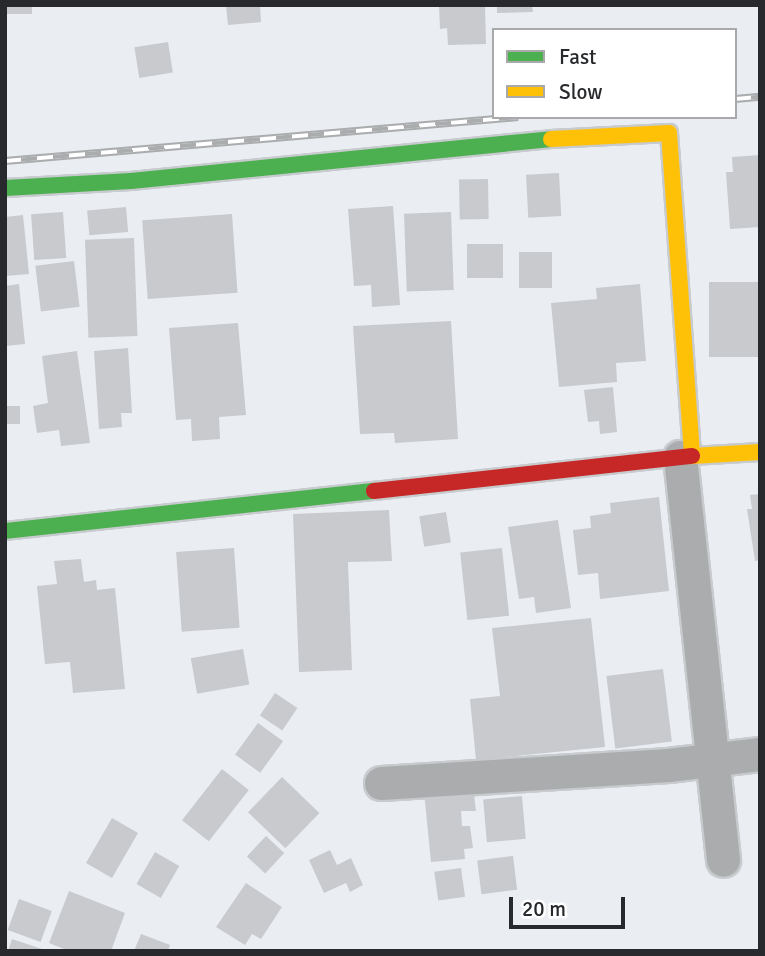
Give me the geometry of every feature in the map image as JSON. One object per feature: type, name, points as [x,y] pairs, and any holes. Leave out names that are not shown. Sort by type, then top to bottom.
[{"type":"street","points":[[5,188],[131,181],[527,140],[669,133],[686,457],[723,860]]},
{"type":"street","points":[[5,531],[686,457],[760,452]]},
{"type":"street","points":[[381,783],[714,760],[760,754]]},
{"type":"building","points":[[5,5],[32,5],[32,14],[5,14]]},
{"type":"building","points":[[226,5],[260,5],[261,22],[228,25]]},
{"type":"building","points":[[439,5],[485,5],[486,44],[448,45],[447,28],[440,29]]},
{"type":"building","points":[[497,5],[532,5],[533,12],[497,13]]},
{"type":"building","points":[[168,42],[173,73],[139,78],[134,47]]},
{"type":"building","points":[[760,155],[760,227],[730,229],[726,172],[733,172],[732,157]]},
{"type":"building","points":[[559,173],[561,216],[528,218],[526,175]]},
{"type":"building","points":[[488,179],[489,219],[460,220],[459,180]]},
{"type":"building","points":[[393,206],[400,305],[372,307],[371,285],[354,286],[348,209]]},
{"type":"building","points":[[126,207],[128,232],[89,235],[87,210]]},
{"type":"building","points":[[63,212],[66,258],[34,260],[31,214]]},
{"type":"building","points":[[451,212],[454,290],[407,292],[404,214]]},
{"type":"building","points":[[232,214],[238,293],[148,299],[142,220]]},
{"type":"building","points":[[23,215],[29,274],[5,276],[5,217]]},
{"type":"building","points":[[134,238],[137,336],[88,338],[85,240]]},
{"type":"building","points":[[467,244],[503,244],[503,278],[467,278]]},
{"type":"building","points":[[519,252],[552,252],[552,288],[519,288]]},
{"type":"building","points":[[74,261],[80,307],[41,311],[35,266]]},
{"type":"building","points":[[709,282],[760,282],[760,357],[709,357]]},
{"type":"building","points":[[19,284],[25,344],[5,346],[5,286]]},
{"type":"building","points":[[640,284],[646,361],[616,363],[617,382],[559,387],[551,303],[597,299],[596,288]]},
{"type":"building","points":[[451,321],[458,439],[395,443],[394,433],[360,434],[353,326]]},
{"type":"building","points":[[238,323],[246,415],[219,417],[220,439],[192,441],[191,419],[176,420],[169,328]]},
{"type":"building","points":[[128,348],[132,413],[121,413],[122,427],[99,429],[94,351]]},
{"type":"building","points":[[77,351],[90,443],[61,446],[59,430],[37,433],[33,406],[48,403],[42,356]]},
{"type":"building","points":[[613,387],[617,432],[600,434],[599,421],[588,422],[584,390]]},
{"type":"building","points":[[5,406],[20,406],[20,424],[5,424]]},
{"type":"building","points":[[760,494],[760,560],[755,561],[747,509],[752,509],[750,495]]},
{"type":"building","points":[[659,497],[669,591],[600,599],[598,573],[578,575],[573,530],[591,528],[590,516],[611,513],[610,503]]},
{"type":"building","points":[[389,510],[392,561],[348,562],[352,670],[299,672],[293,514]]},
{"type":"building","points":[[446,512],[451,543],[424,547],[419,516]]},
{"type":"building","points":[[558,520],[571,608],[536,613],[534,597],[519,599],[508,527]]},
{"type":"building","points":[[234,548],[240,628],[182,632],[176,552]]},
{"type":"building","points":[[502,548],[509,616],[467,620],[460,552]]},
{"type":"building","points":[[81,559],[84,582],[96,580],[97,590],[115,588],[125,689],[73,693],[70,662],[45,664],[37,586],[57,584],[54,561]]},
{"type":"building","points":[[591,618],[605,747],[476,760],[470,699],[500,696],[492,628]]},
{"type":"building","points":[[243,649],[249,684],[197,694],[191,658]]},
{"type":"building","points":[[663,669],[672,741],[615,748],[606,676]]},
{"type":"building","points":[[275,693],[297,708],[282,730],[260,715]]},
{"type":"building","points":[[258,723],[283,741],[260,773],[235,755]]},
{"type":"building","points":[[222,769],[249,790],[209,841],[182,820]]},
{"type":"building","points":[[282,777],[319,813],[285,848],[248,812]]},
{"type":"building","points":[[473,787],[476,811],[461,811],[462,826],[470,826],[473,848],[464,849],[465,859],[431,862],[424,792]]},
{"type":"building","points":[[522,796],[526,839],[487,842],[483,799]]},
{"type":"building","points":[[112,818],[138,833],[112,878],[86,863]]},
{"type":"building","points":[[266,836],[284,853],[265,874],[247,856]]},
{"type":"building","points":[[330,850],[337,865],[351,858],[363,885],[350,892],[346,883],[324,893],[309,860]]},
{"type":"building","points":[[155,852],[179,866],[161,898],[136,884]]},
{"type":"building","points":[[513,856],[517,890],[481,894],[477,860]]},
{"type":"building","points":[[461,868],[465,897],[438,900],[434,872]]},
{"type":"building","points":[[246,883],[282,907],[261,939],[252,934],[245,945],[216,927]]},
{"type":"building","points":[[69,891],[125,913],[111,951],[69,951],[49,943]]},
{"type":"building","points":[[19,899],[52,911],[41,942],[8,930]]},
{"type":"building","points":[[141,934],[170,945],[168,951],[134,951]]},
{"type":"building","points":[[12,939],[45,950],[45,951],[8,951]]},
{"type":"railway","points":[[737,99],[760,97]]},
{"type":"railway","points":[[5,161],[495,119]]},
{"type":"traffic: fast","points":[[5,188],[131,181],[551,139]]},
{"type":"traffic: fast","points":[[5,531],[374,491]]},
{"type":"traffic: slow","points":[[551,139],[669,133],[692,456],[760,452]]},
{"type":"traffic: jam","points":[[374,491],[692,456]]}]
